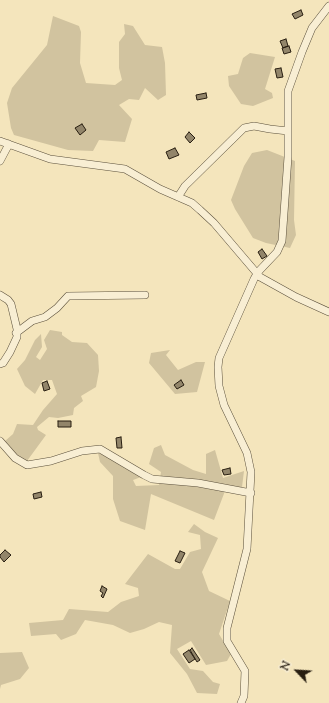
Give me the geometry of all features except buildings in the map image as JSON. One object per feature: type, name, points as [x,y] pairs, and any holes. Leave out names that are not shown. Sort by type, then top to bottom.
[{"type":"street","points":[[241,703],[244,696],[245,671],[228,641],[227,628],[246,548],[251,472],[247,453],[224,405],[219,386],[219,358],[257,274],[277,252],[282,241],[289,87],[312,28],[329,6]]},
{"type":"street","points":[[178,197],[185,186],[244,128],[254,126],[270,130],[288,131]]},
{"type":"street","points":[[0,141],[50,159],[125,169],[160,189],[195,205],[230,241],[257,274],[268,282],[329,312]]},
{"type":"street","points":[[0,161],[9,144]]},
{"type":"street","points":[[0,295],[11,304],[16,333],[15,341],[7,358],[1,363]]},
{"type":"street","points":[[16,333],[32,321],[45,317],[68,296],[145,295]]},
{"type":"street","points":[[0,441],[16,458],[27,465],[51,461],[82,451],[100,449],[152,479],[198,483],[250,492]]},
{"type":"shaded area","points":[[53,16],[79,26],[81,32],[80,63],[86,83],[115,85],[122,80],[119,68],[119,42],[125,34],[124,24],[133,26],[145,45],[162,47],[165,63],[166,95],[158,100],[145,88],[139,100],[129,99],[119,105],[132,119],[125,142],[99,140],[93,151],[68,150],[14,135],[11,128],[7,103],[12,88],[47,45]]},
{"type":"shaded area","points":[[250,53],[275,57],[265,89],[272,93],[273,98],[253,106],[241,104],[229,86],[228,76],[238,74],[243,58]]},
{"type":"shaded area","points":[[267,150],[295,161],[294,220],[296,235],[290,248],[266,243],[253,238],[231,200],[244,166],[252,153]]},
{"type":"shaded area","points":[[50,330],[62,332],[62,335],[72,342],[87,343],[98,355],[99,371],[96,387],[81,396],[83,401],[74,408],[73,415],[58,418],[49,417],[37,427],[38,430],[46,435],[27,461],[19,457],[5,441],[13,434],[17,424],[33,425],[43,410],[57,394],[52,380],[43,380],[35,394],[25,386],[17,369],[25,360],[35,340],[41,334],[42,347],[36,357],[40,360],[47,349],[44,340]]},
{"type":"shaded area","points":[[170,350],[166,355],[178,370],[196,362],[205,362],[197,392],[175,394],[149,363],[151,353]]},
{"type":"shaded area","points":[[161,445],[165,455],[193,470],[206,474],[206,454],[215,450],[223,478],[244,471],[242,487],[225,491],[214,520],[151,494],[145,530],[120,521],[113,499],[113,476],[100,462],[98,453],[119,460],[141,477],[133,480],[136,486],[159,485],[161,472],[149,464],[154,448]]},
{"type":"shaded area","points":[[194,524],[205,532],[218,538],[202,572],[209,591],[230,601],[219,634],[231,654],[227,661],[206,665],[191,641],[177,649],[190,669],[203,671],[213,682],[220,684],[217,694],[197,693],[187,674],[170,653],[172,625],[159,622],[144,629],[130,633],[113,625],[85,620],[76,634],[61,640],[56,634],[31,636],[29,623],[63,620],[69,609],[108,612],[121,602],[139,596],[138,588],[125,584],[148,554],[175,569],[180,569],[190,552],[201,549],[200,535],[188,532]]},
{"type":"shaded area","points":[[22,652],[29,668],[20,679],[1,685],[0,689],[0,653]]}]
